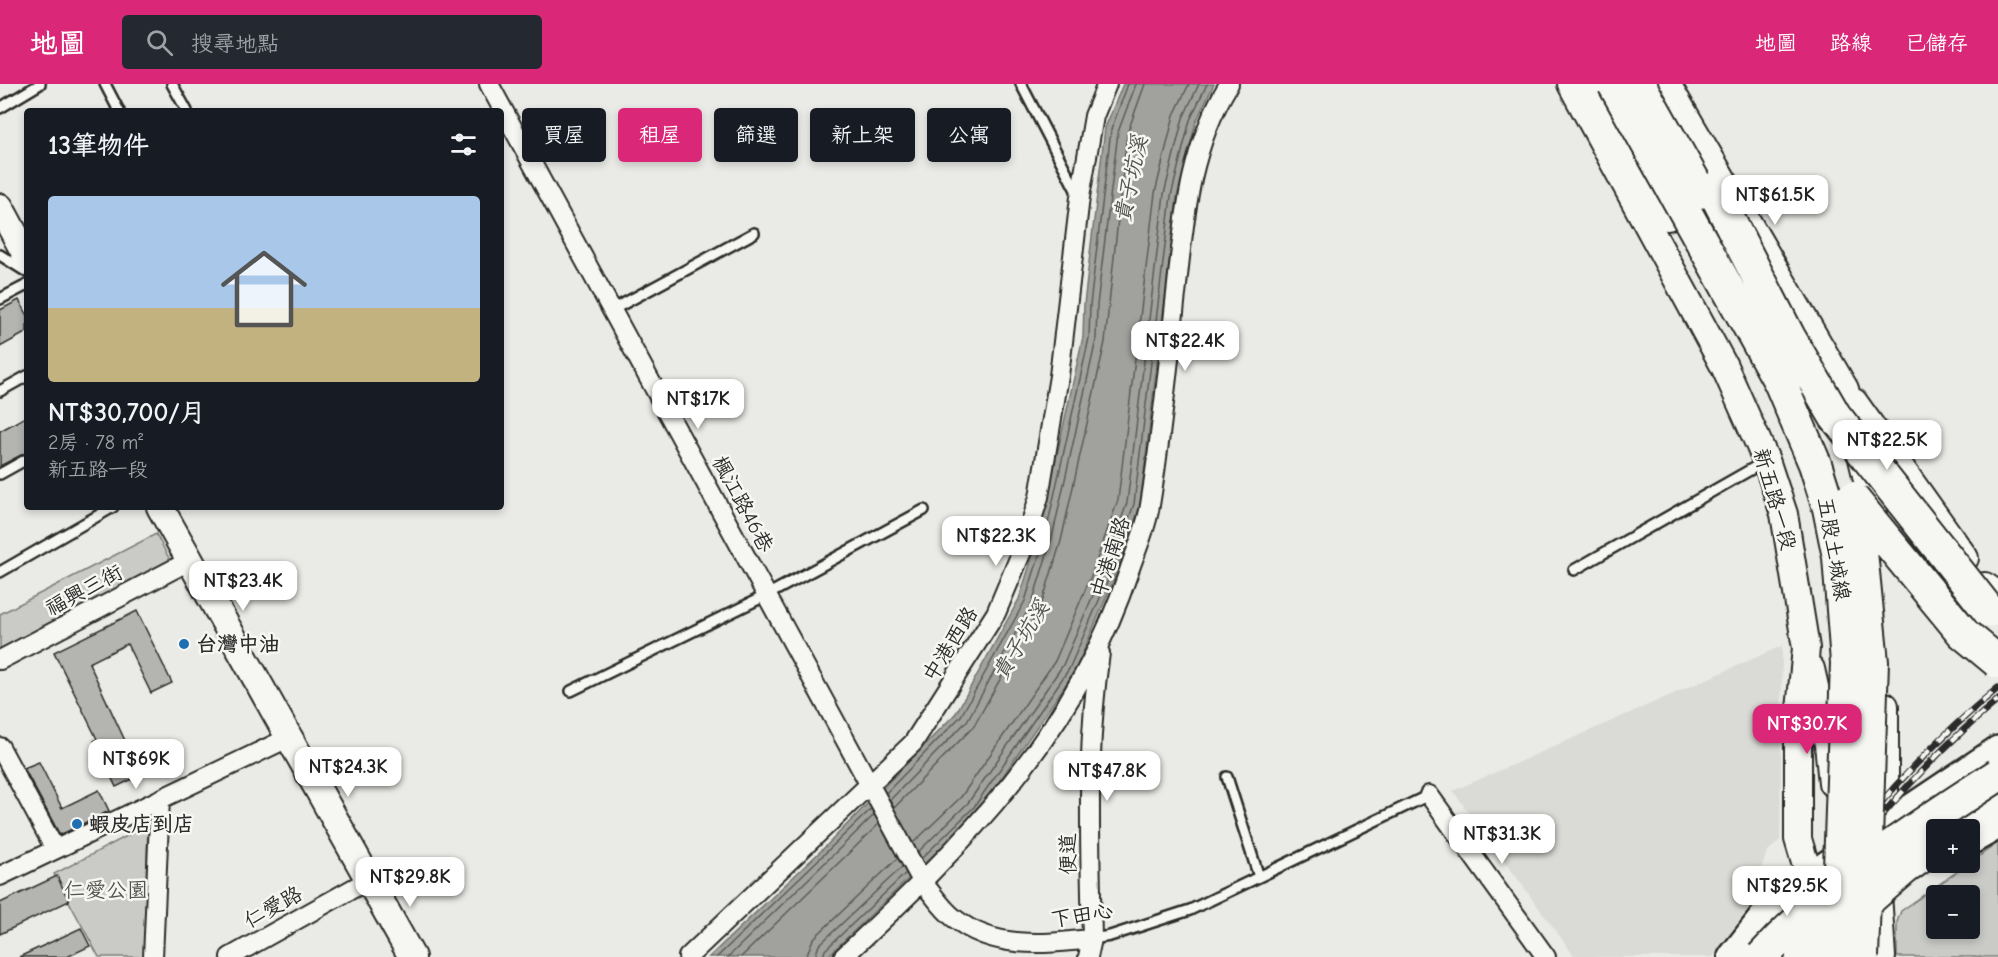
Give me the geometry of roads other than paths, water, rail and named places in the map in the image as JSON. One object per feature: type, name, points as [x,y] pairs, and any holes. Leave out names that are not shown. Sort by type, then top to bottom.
[{"type":"highway","points":[[1596,84],[1745,359],[1778,411],[1963,633],[1998,662]]},
{"type":"highway","name":"五股土城線","points":[[1614,84],[1780,382],[1815,464],[1829,508],[1840,567],[1847,663],[1837,957]]},
{"type":"highway","name":"五股土城線","points":[[1639,84],[1781,338],[1808,391],[1830,445],[1861,552],[1872,662],[1862,957]]},
{"type":"highway","points":[[1652,84],[1713,189],[1789,338],[1834,416],[1998,618]]},
{"type":"highway","points":[[1762,957],[1832,891],[1889,846],[1998,775]]},
{"type":"highway","points":[[1977,819],[1998,804]]},
{"type":"highway","points":[[1807,950],[1896,875],[1926,853]]},
{"type":"main road","name":"新五路一段","points":[[1571,84],[1724,366],[1766,460],[1784,514],[1806,648],[1798,731],[1798,839],[1809,876],[1807,950]]},
{"type":"main road","points":[[1667,84],[1845,389],[1994,596]]},
{"type":"main road","points":[[0,207],[24,251]]},
{"type":"main road","points":[[1845,389],[1872,500],[1885,694],[1885,826],[1878,893],[1882,957]]},
{"type":"main road","points":[[162,510],[288,738],[370,879],[411,957]]},
{"type":"main road","points":[[1806,648],[1828,744],[1841,856],[1807,950]]},
{"type":"main road","points":[[1732,957],[1779,897],[1998,750]]},
{"type":"main road","points":[[1980,835],[1998,825]]},
{"type":"main road","points":[[1841,856],[1878,893]]},
{"type":"main road","points":[[1785,957],[1807,950],[1845,910],[1926,866]]},
{"type":"main road","points":[[1826,957],[1878,893]]},
{"type":"street","name":"楓江路46巷","points":[[489,84],[502,108]]},
{"type":"street","name":"中港西路","points":[[688,957],[872,789],[914,743],[996,614],[1022,550],[1039,497],[1056,398],[1080,197],[1094,116],[1107,84]]},
{"type":"street","name":"中港南路","points":[[843,957],[991,811],[1037,753],[1101,642],[1116,611],[1150,509],[1188,185],[1212,112],[1229,84]]},
{"type":"street","name":"楓江路46巷","points":[[504,112],[921,878]]},
{"type":"street","name":"福興三街","points":[[0,660],[189,561]]},
{"type":"street","name":"便道","points":[[1090,948],[1089,773],[1092,705],[1101,642]]},
{"type":"street","points":[[0,876],[288,738]]},
{"type":"street","points":[[0,747],[55,849]]},
{"type":"street","points":[[1429,795],[1538,952]]},
{"type":"street","points":[[153,957],[160,799]]},
{"type":"street","name":"下田心","points":[[921,878],[953,918],[992,939],[1090,948]]},
{"type":"street","name":"仁愛路","points":[[230,957],[370,879]]},
{"type":"lane","points":[[0,108],[26,88],[40,84]]},
{"type":"lane","points":[[105,84],[117,108]]},
{"type":"lane","points":[[172,84],[185,108]]},
{"type":"lane","points":[[1021,84],[1080,197]]},
{"type":"lane","points":[[612,310],[754,233]]},
{"type":"lane","points":[[0,255],[24,270]]},
{"type":"lane","points":[[0,299],[24,287]]},
{"type":"lane","points":[[0,391],[24,378]]},
{"type":"lane","points":[[1574,570],[1766,460]]},
{"type":"lane","points":[[0,474],[24,461]]},
{"type":"lane","points":[[0,572],[108,510]]},
{"type":"lane","points":[[571,691],[767,595],[924,510]]},
{"type":"lane","points":[[1227,777],[1259,877]]},
{"type":"lane","name":"下田心","points":[[1090,948],[1110,936],[1190,910],[1429,795]]},
{"type":"water","name":"貴子坑溪","points":[[1123,84],[1214,84],[1196,122],[1177,197],[1140,506],[1112,584],[1075,671],[979,811],[827,957],[709,957],[827,845],[956,713],[1019,599],[1039,536],[1083,337],[1084,304],[1105,128]]},
{"type":"railway","points":[[1764,957],[1816,883],[1871,814],[1931,749],[1998,688]]},
{"type":"railway","points":[[1775,957],[1825,887],[1877,821],[1935,758],[1998,700]]},
{"type":"place","name":"台灣中油","points":[[184,644]]},
{"type":"place","name":"蝦皮店到店","points":[[77,824]]},
{"type":"park label","name":"仁愛公園","points":[[106,890]]}]
